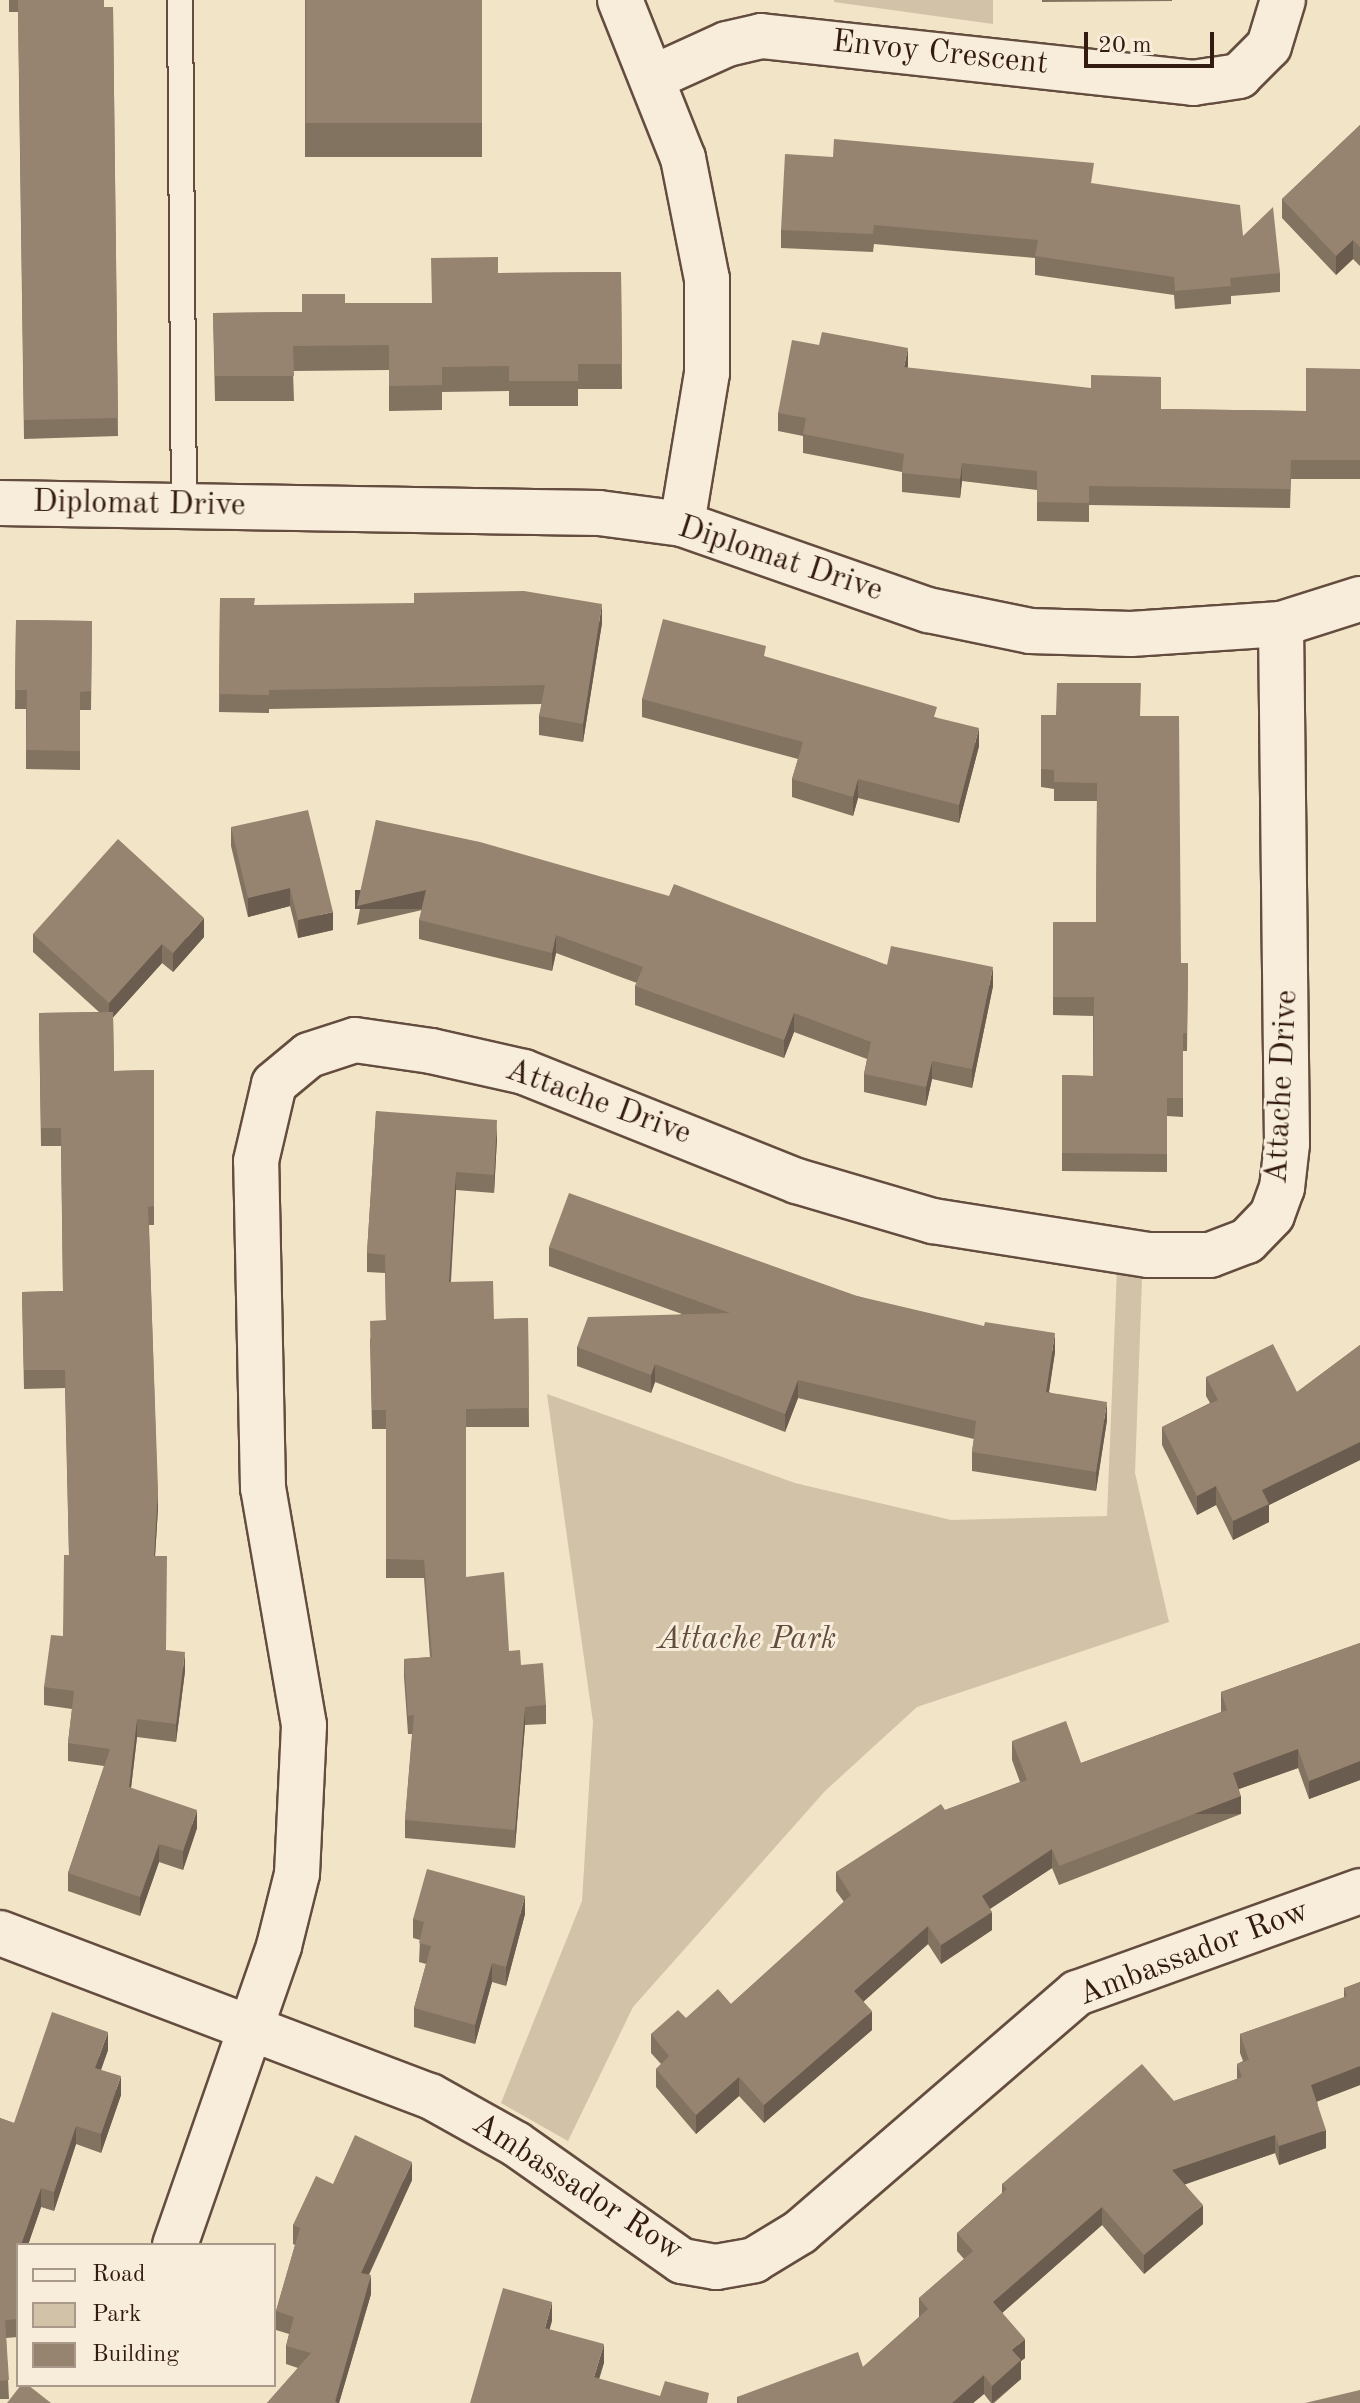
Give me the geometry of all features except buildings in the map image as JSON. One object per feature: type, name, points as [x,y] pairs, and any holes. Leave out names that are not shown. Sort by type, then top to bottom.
[{"type":"street","points":[[620,0],[683,158],[707,279],[707,373],[682,524]]},
{"type":"street","name":"Envoy Crescent","points":[[652,78],[727,44],[761,36],[1193,83],[1239,76],[1269,46],[1283,0]]},
{"type":"street","name":"Diplomat Drive","points":[[0,503],[599,513],[682,524],[928,610],[1030,631],[1131,634],[1281,624],[1360,599]]},
{"type":"street","name":"Attache Drive","points":[[176,2243],[250,2029],[297,1874],[304,1725],[263,1488],[256,1161],[274,1084],[309,1055],[355,1040],[431,1051],[524,1072],[797,1181],[933,1221],[1148,1255],[1210,1255],[1247,1241],[1272,1215],[1282,1188],[1287,1144],[1281,624]]},
{"type":"street","name":"Ambassador Row","points":[[0,1933],[430,2096],[516,2144],[682,2261],[716,2267],[754,2260],[800,2232],[1077,1993],[1360,1891]]},
{"type":"lane","points":[[180,0],[184,505]]},
{"type":"green space","points":[[993,0],[993,24],[834,2]]},
{"type":"green space","name":"Attache Park","points":[[1117,1269],[1142,1279],[1135,1473],[1169,1622],[917,1707],[825,1791],[633,2007],[568,2141],[501,2103],[582,1901],[593,1722],[547,1394],[795,1483],[951,1520],[1107,1516]]}]
